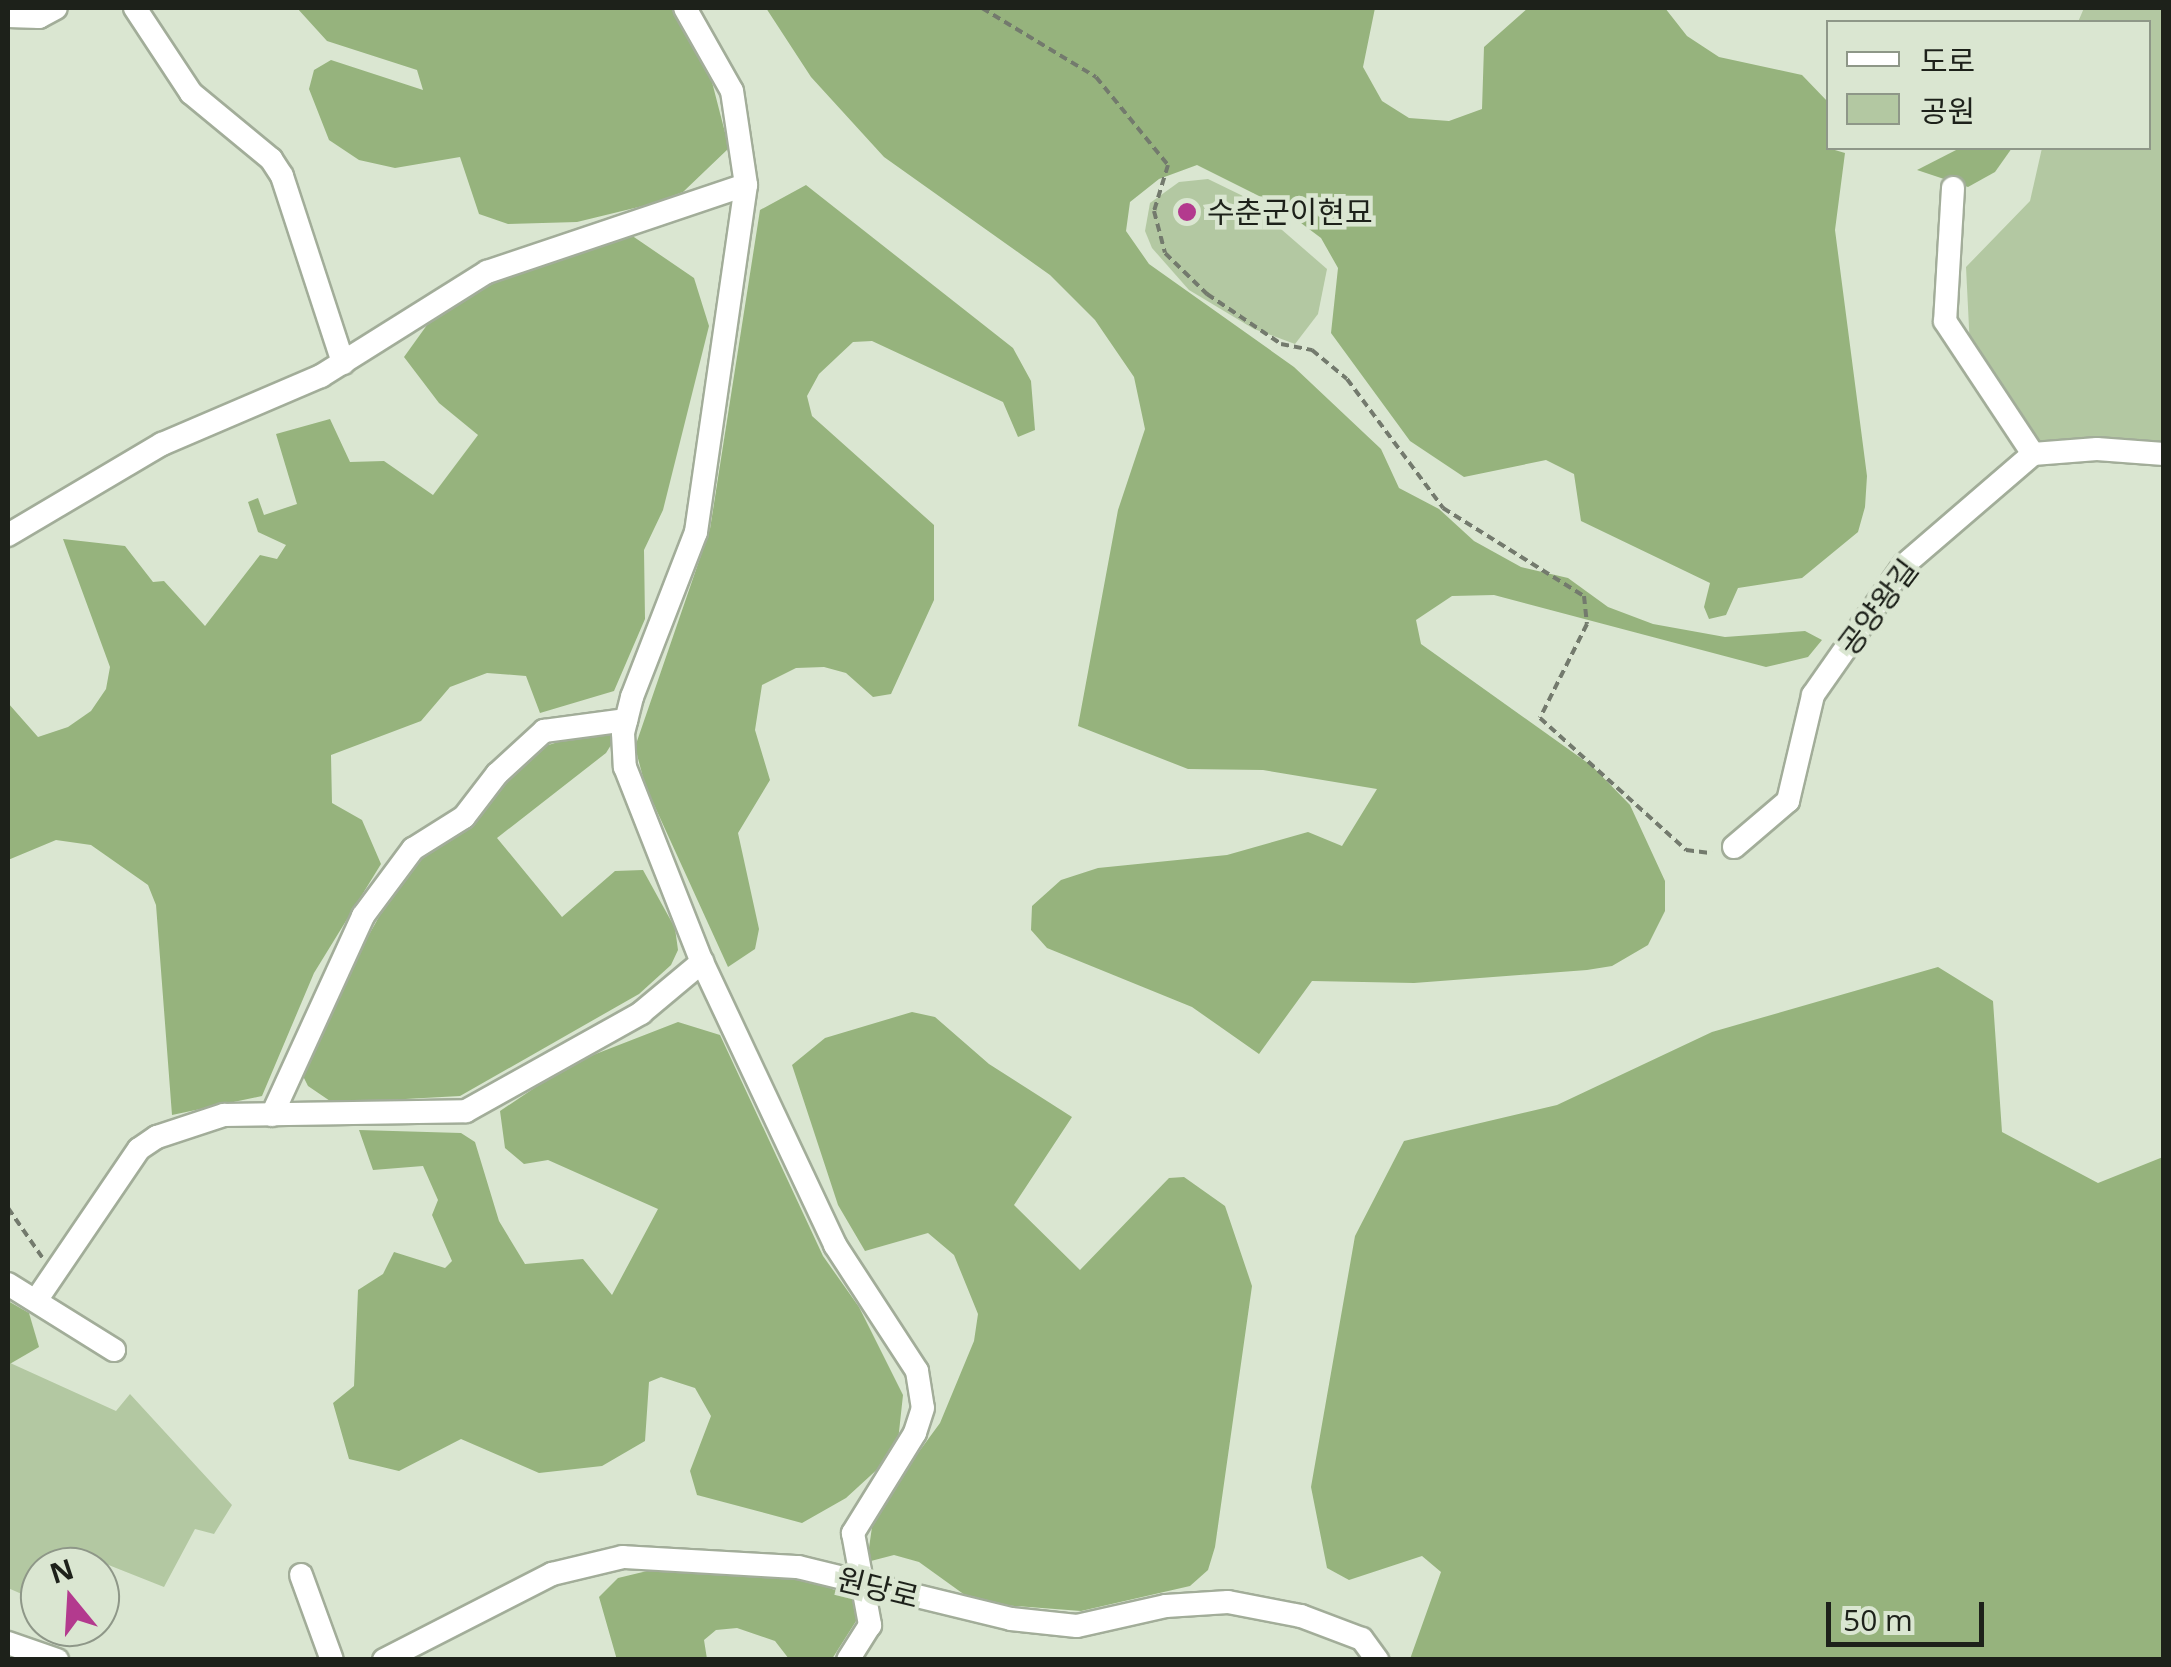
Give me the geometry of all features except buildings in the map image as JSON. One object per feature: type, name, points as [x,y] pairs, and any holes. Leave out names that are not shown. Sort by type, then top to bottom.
[{"type":"street","points":[[8,16],[38,17],[56,8]]},
{"type":"street","points":[[135,8],[191,93],[272,158],[282,176],[343,363]]},
{"type":"street","points":[[685,8],[732,91],[746,184],[696,532],[626,720],[625,767],[702,962],[835,1246],[917,1371],[923,1408],[915,1432],[853,1533],[870,1625],[848,1660]]},
{"type":"street","points":[[8,535],[162,444],[273,401],[343,363],[487,272],[746,184]]},
{"type":"street","points":[[1953,188],[1946,322],[2033,454],[2097,448],[2164,454]]},
{"type":"street","name":"공양왕길","points":[[1734,847],[1788,801],[1813,695],[1904,565],[2033,454]]},
{"type":"street","points":[[272,1116],[363,916],[413,849],[464,817],[497,774],[544,731],[626,720]]},
{"type":"street","points":[[44,1290],[139,1149],[190,1123],[272,1116],[466,1111],[641,1013],[702,962]]},
{"type":"street","points":[[8,1284],[44,1290],[114,1350]]},
{"type":"street","name":"원당로","points":[[384,1660],[552,1574],[623,1557],[798,1566],[864,1586],[1076,1626],[1166,1606],[1228,1602],[1302,1616],[1362,1640],[1377,1660]]},
{"type":"street","points":[[302,1575],[332,1660]]},
{"type":"street","points":[[8,1642],[57,1660]]},
{"type":"path","points":[[982,8],[1096,77],[1168,165],[1154,211],[1166,253],[1207,294],[1282,344],[1312,350],[1347,379],[1443,508],[1584,596],[1585,628],[1540,718],[1686,850],[1704,855],[1734,847]]},
{"type":"path","points":[[8,1208],[34,1242],[44,1290]]},
{"type":"green space","points":[[297,8],[673,8],[712,82],[729,148],[683,192],[651,204],[577,222],[508,224],[479,214],[460,157],[395,168],[359,160],[329,140],[309,89],[314,70],[331,60],[423,90],[417,70],[327,41]]},
{"type":"green space","points":[[766,8],[1375,8],[1363,67],[1382,101],[1409,118],[1449,121],[1482,109],[1484,47],[1528,8],[1665,8],[1687,36],[1719,57],[1802,75],[1826,100],[1826,150],[1845,153],[1835,230],[1867,476],[1865,507],[1858,532],[1802,578],[1738,588],[1726,615],[1709,619],[1704,607],[1710,583],[1581,521],[1574,474],[1546,460],[1464,477],[1410,441],[1331,333],[1338,268],[1321,238],[1277,205],[1197,165],[1159,179],[1130,202],[1126,231],[1149,264],[1294,367],[1381,449],[1399,488],[1439,509],[1474,541],[1521,567],[1568,578],[1608,607],[1653,624],[1725,637],[1805,631],[1822,640],[1808,657],[1766,667],[1494,595],[1452,596],[1416,620],[1421,644],[1592,766],[1630,805],[1665,881],[1665,911],[1648,945],[1612,966],[1587,970],[1414,983],[1312,981],[1259,1054],[1192,1007],[1047,948],[1031,930],[1032,906],[1061,880],[1098,868],[1227,855],[1308,832],[1342,846],[1377,789],[1263,770],[1188,769],[1078,726],[1118,510],[1145,429],[1134,377],[1095,320],[1050,275],[884,157],[811,77]]},
{"type":"green space","points":[[2084,8],[2163,8],[2163,449],[2043,447],[1970,348],[1966,267],[2030,201],[2042,150],[2151,150],[2151,20],[2079,20]]},
{"type":"green space","points":[[1956,150],[2011,150],[1995,172],[1968,187],[1917,170]]},
{"type":"green space","points":[[1208,179],[1243,196],[1327,269],[1318,314],[1295,344],[1254,329],[1189,290],[1152,248],[1145,231],[1150,203],[1179,182]]},
{"type":"green space","points":[[806,185],[1013,348],[1031,381],[1035,430],[1018,437],[1003,402],[872,341],[853,342],[819,374],[807,396],[812,416],[934,525],[934,600],[891,694],[873,697],[846,673],[824,667],[796,668],[762,685],[755,730],[770,780],[738,833],[759,929],[755,949],[728,967],[645,785],[635,747],[710,529],[760,210]]},
{"type":"green space","points":[[631,235],[694,278],[709,326],[663,510],[644,550],[645,619],[614,691],[540,713],[526,676],[487,673],[450,687],[421,721],[331,755],[332,803],[362,820],[381,864],[314,973],[262,1096],[172,1115],[156,905],[148,885],[91,845],[56,840],[8,860],[8,703],[38,737],[68,727],[91,711],[106,689],[110,667],[63,539],[125,546],[153,582],[164,581],[205,626],[260,555],[277,559],[286,545],[258,532],[248,502],[258,498],[264,515],[297,504],[276,434],[330,419],[350,462],[384,461],[433,495],[478,435],[439,403],[404,357],[427,325],[453,301],[495,278]]},
{"type":"green space","points":[[606,727],[616,737],[606,753],[497,838],[562,917],[615,871],[643,870],[675,928],[678,950],[671,965],[639,994],[460,1096],[333,1103],[308,1086],[302,1074],[328,1008],[404,872],[542,747]]},
{"type":"green space","points":[[1938,967],[1993,1001],[2002,1132],[2098,1183],[2163,1157],[2163,1659],[1410,1659],[1441,1572],[1422,1556],[1349,1580],[1327,1568],[1311,1487],[1355,1236],[1404,1141],[1557,1105],[1712,1032]]},
{"type":"green space","points":[[912,1012],[935,1017],[989,1064],[1072,1117],[1014,1205],[1080,1270],[1169,1178],[1184,1177],[1225,1206],[1252,1286],[1215,1547],[1208,1570],[1190,1586],[1081,1611],[1002,1605],[969,1598],[919,1562],[894,1555],[867,1562],[874,1513],[940,1423],[974,1341],[978,1314],[954,1255],[928,1233],[865,1251],[838,1205],[792,1065],[825,1038]]},
{"type":"green space","points":[[678,1022],[720,1035],[823,1256],[859,1307],[903,1395],[898,1441],[882,1465],[846,1498],[802,1523],[697,1495],[690,1471],[711,1416],[695,1388],[661,1377],[649,1382],[645,1441],[602,1466],[539,1473],[461,1439],[399,1471],[349,1459],[333,1403],[354,1386],[358,1290],[383,1274],[394,1252],[445,1268],[452,1261],[432,1215],[438,1200],[423,1166],[373,1170],[359,1130],[461,1133],[475,1142],[499,1221],[525,1264],[583,1259],[612,1295],[658,1209],[548,1160],[524,1164],[505,1148],[500,1111],[570,1064]]},
{"type":"green space","points":[[8,1301],[29,1313],[39,1347],[8,1365]]},
{"type":"green space","points":[[8,1362],[116,1411],[130,1394],[232,1505],[214,1534],[195,1529],[164,1587],[120,1570],[120,1547],[20,1547],[20,1593],[8,1588]]},
{"type":"green space","points":[[668,1566],[810,1580],[852,1597],[858,1618],[832,1659],[789,1659],[775,1641],[737,1628],[716,1630],[704,1640],[707,1659],[617,1660],[599,1597],[618,1578]]},
{"type":"place","name":"수춘군이현묘","points":[[1187,212]]}]
